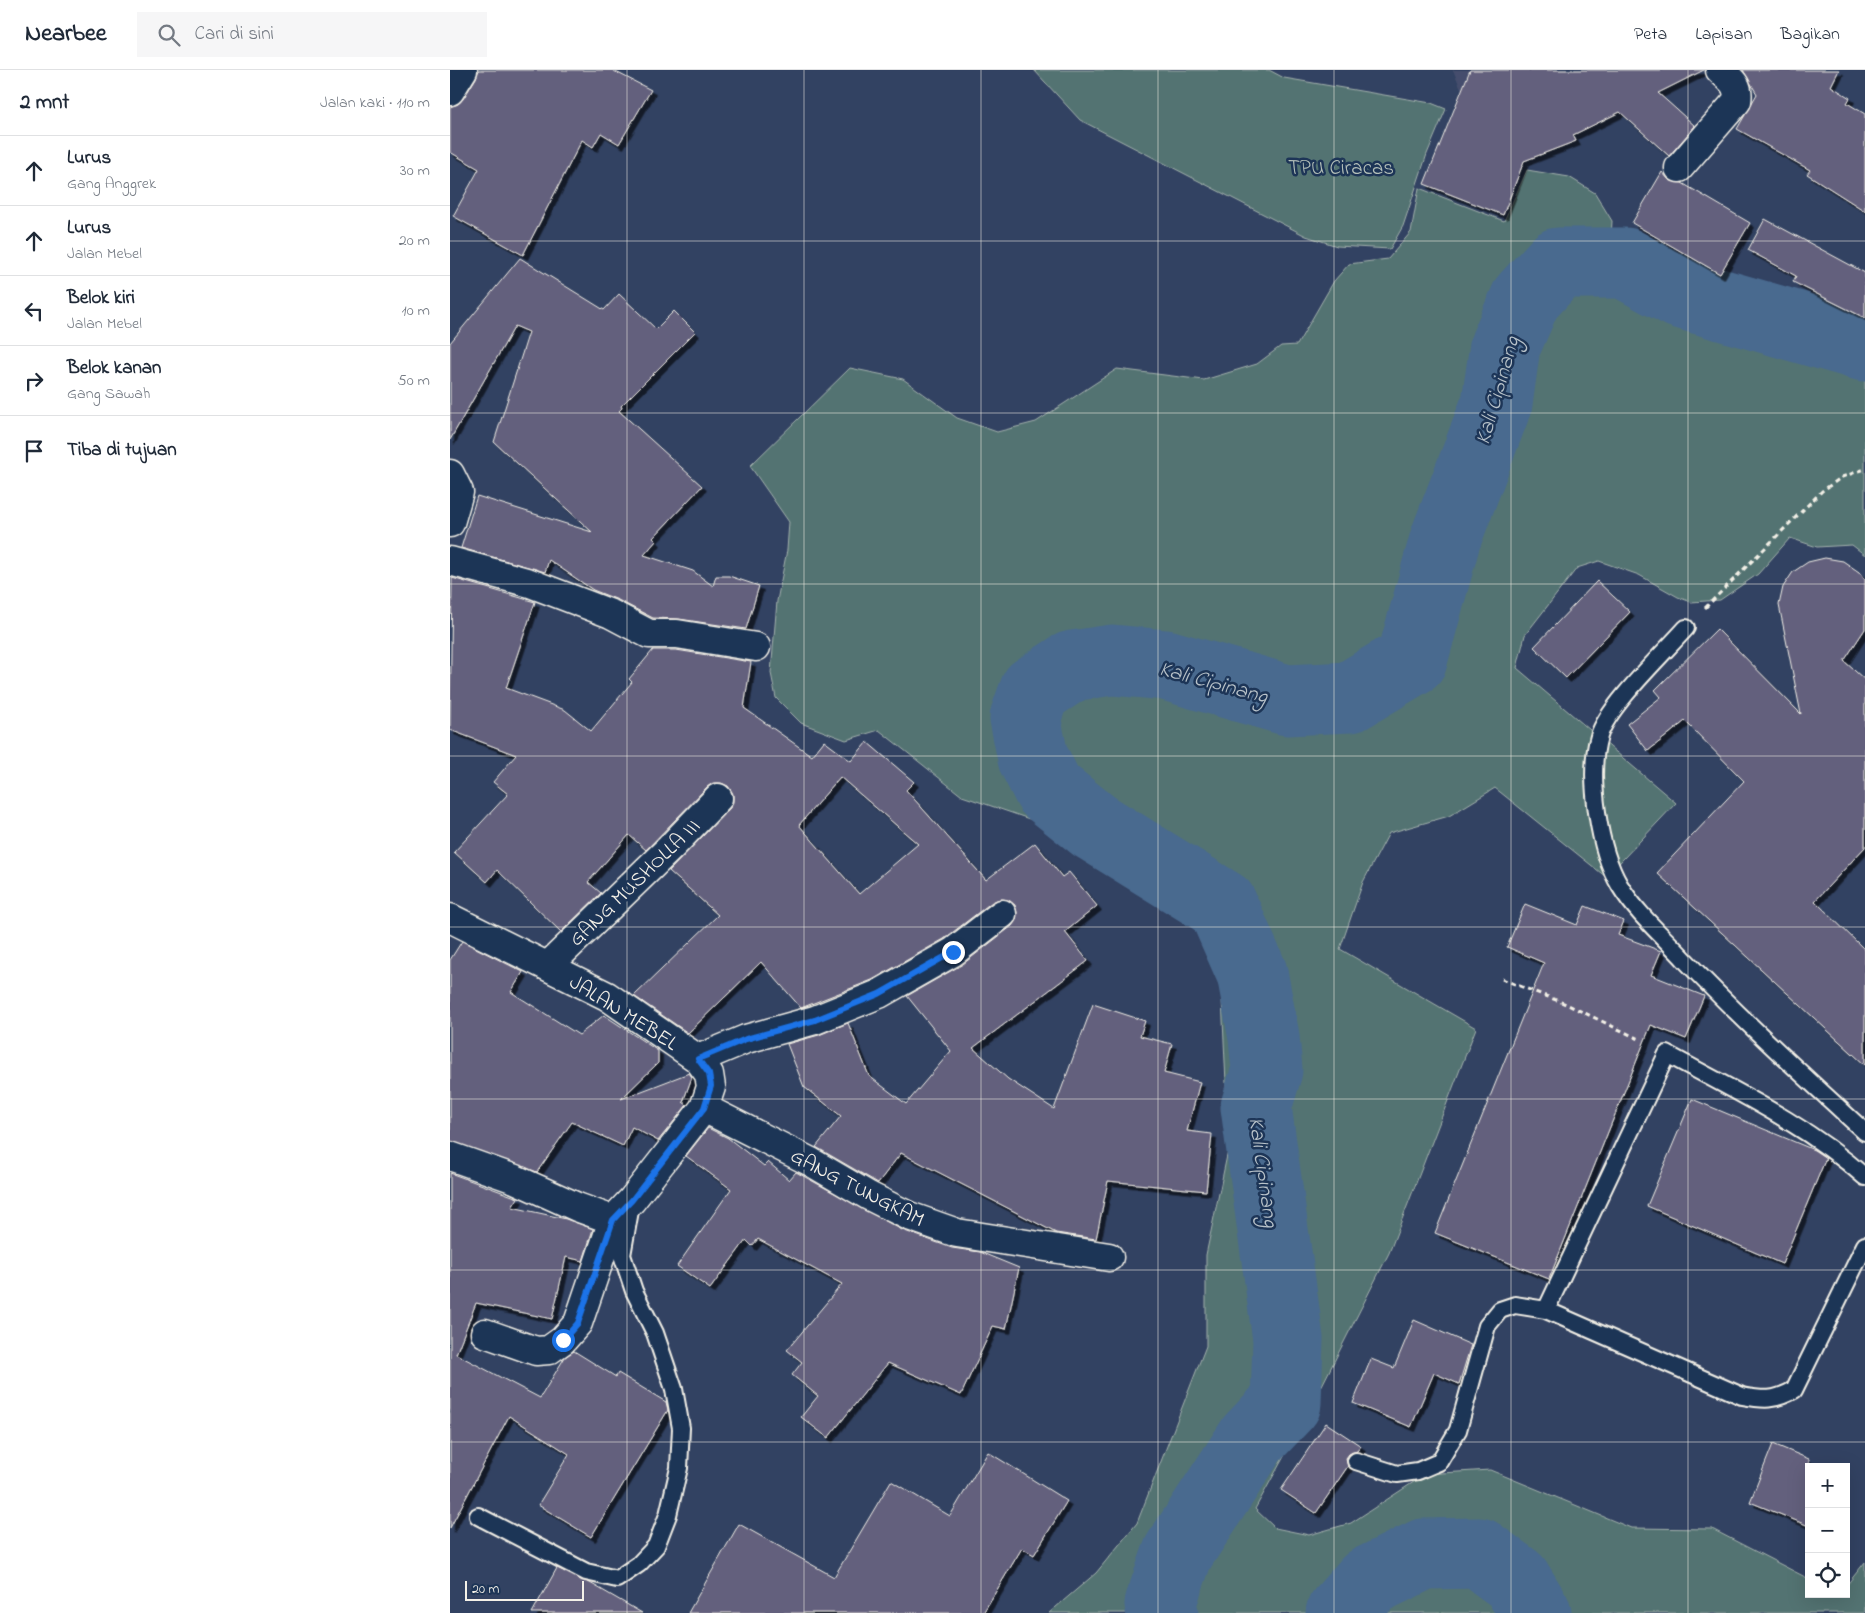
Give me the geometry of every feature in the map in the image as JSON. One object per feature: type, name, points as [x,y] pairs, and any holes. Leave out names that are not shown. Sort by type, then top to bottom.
[{"type":"street","points":[[450,91],[464,70]]},
{"type":"street","points":[[1679,168],[1737,101],[1736,85],[1720,70]]},
{"type":"street","points":[[450,474],[459,492],[450,522]]},
{"type":"street","points":[[450,561],[530,583],[611,614],[649,634],[677,634],[756,647]]},
{"type":"street","name":"GANG MUSHOLLA III","points":[[549,965],[670,848],[718,798]]},
{"type":"street","points":[[698,1059],[746,1039],[815,1020],[879,994],[953,952],[1002,914]]},
{"type":"street","name":"JALAN MEBEL","points":[[451,921],[549,965],[607,996],[698,1059],[709,1074],[711,1086],[704,1108],[632,1200],[613,1220]]},
{"type":"street","name":"GANG TUNGKAM","points":[[704,1108],[811,1162],[868,1196],[909,1216],[957,1233],[1109,1257]]},
{"type":"street","points":[[450,1156],[514,1179],[577,1207],[613,1220],[578,1323],[563,1340],[549,1350],[536,1351],[485,1333]]},
{"type":"lane","points":[[1686,628],[1611,712],[1599,735],[1593,763],[1594,793],[1610,865],[1620,885],[1636,908],[1738,1016],[1865,1132]]},
{"type":"lane","points":[[1546,1310],[1667,1054],[1756,1102],[1808,1134],[1865,1177]]},
{"type":"lane","points":[[478,1516],[586,1572],[617,1579],[639,1564],[656,1546],[668,1515],[679,1468],[681,1428],[674,1389],[654,1332],[634,1291],[622,1256],[632,1200]]},
{"type":"lane","points":[[1356,1461],[1397,1474],[1418,1471],[1439,1462],[1458,1430],[1487,1326],[1500,1310],[1515,1304],[1546,1310],[1742,1396],[1761,1400],[1779,1398],[1794,1390],[1865,1246]]},
{"type":"path","points":[[1686,628],[1822,491],[1842,477],[1865,469]]},
{"type":"path","points":[[1502,979],[1610,1024],[1667,1054]]},
{"type":"shaded area","points":[[1453,70],[1512,70],[1462,91]]},
{"type":"green space","name":"TPU Ciracas","points":[[1034,70],[1269,70],[1284,78],[1431,103],[1446,109],[1427,154],[1403,226],[1390,249],[1337,246],[1306,236],[1080,120]]},
{"type":"green space","points":[[1527,170],[1569,177],[1595,193],[1612,221],[1611,239],[1787,346],[1865,365],[1865,555],[1852,545],[1817,547],[1790,538],[1758,574],[1720,600],[1691,602],[1678,597],[1639,575],[1599,561],[1577,568],[1525,635],[1517,668],[1676,803],[1606,877],[1495,788],[1449,816],[1389,833],[1363,882],[1340,949],[1476,1028],[1389,1253],[1308,1413],[1255,1509],[1275,1528],[1309,1535],[1351,1523],[1426,1474],[1490,1470],[1631,1528],[1712,1529],[1805,1577],[1805,1598],[1850,1598],[1850,1581],[1865,1562],[1865,1613],[1049,1613],[1096,1573],[1137,1523],[1206,1346],[1206,1255],[1229,1146],[1220,957],[1179,910],[1130,883],[1044,824],[962,796],[879,730],[846,740],[801,723],[776,698],[771,673],[777,601],[787,550],[789,522],[750,466],[850,368],[903,379],[957,418],[997,432],[1036,422],[1117,369],[1204,380],[1257,364],[1281,346],[1297,345],[1334,281],[1349,264],[1388,259],[1411,232],[1419,188],[1504,221]]},
{"type":"building","points":[[479,70],[612,70],[651,90],[619,144],[601,133],[593,147],[582,140],[523,255],[453,216],[479,169],[450,152],[450,107],[458,104],[463,99]]},
{"type":"building","points":[[1470,70],[1704,70],[1658,93],[1695,126],[1669,156],[1620,112],[1573,135],[1576,141],[1524,161],[1503,215],[1424,184]]},
{"type":"building","points":[[1743,70],[1839,70],[1831,86],[1850,98],[1847,103],[1865,114],[1865,211],[1807,174],[1810,170],[1737,129],[1757,94]]},
{"type":"building","points":[[1662,172],[1669,180],[1682,183],[1750,223],[1720,274],[1632,223]]},
{"type":"building","points":[[1765,219],[1865,273],[1865,318],[1793,282],[1796,276],[1748,250]]},
{"type":"building","points":[[520,258],[604,310],[619,294],[656,329],[674,311],[695,332],[621,406],[622,408],[619,411],[702,486],[653,538],[656,541],[644,555],[693,571],[713,586],[716,576],[729,576],[759,586],[746,629],[679,619],[653,618],[618,600],[593,590],[549,560],[545,572],[461,548],[477,496],[592,532],[494,442],[529,332],[515,326],[450,440],[450,343]]},
{"type":"building","points":[[1825,558],[1843,561],[1859,572],[1865,580],[1865,629],[1844,661],[1865,680],[1865,847],[1815,901],[1865,950],[1865,1065],[1657,873],[1744,781],[1685,721],[1648,751],[1627,724],[1661,697],[1655,690],[1717,629],[1801,714],[1779,605],[1783,587],[1793,572],[1808,562]]},
{"type":"building","points":[[452,578],[535,602],[506,688],[565,710],[591,731],[632,682],[629,679],[653,650],[676,650],[751,662],[744,708],[812,756],[824,741],[851,761],[867,742],[914,782],[906,790],[986,880],[1035,843],[1062,877],[1069,872],[1097,906],[1065,932],[1088,961],[973,1048],[1008,1079],[1054,1109],[1093,1004],[1145,1021],[1140,1036],[1172,1044],[1164,1073],[1200,1082],[1187,1131],[1212,1134],[1206,1191],[1108,1181],[1096,1239],[1056,1233],[901,1153],[878,1183],[816,1147],[841,1116],[804,1087],[787,1044],[819,1035],[848,1023],[869,1076],[906,1104],[951,1051],[907,996],[963,964],[1012,926],[1016,920],[1017,912],[1015,905],[1008,900],[1000,899],[992,902],[944,939],[872,980],[801,1008],[761,962],[688,1033],[634,996],[718,915],[669,871],[730,808],[733,802],[733,794],[728,786],[721,783],[713,783],[707,787],[646,850],[629,835],[588,882],[601,893],[561,932],[497,870],[487,882],[454,852],[508,794],[493,782],[516,755],[450,730]],"holes":[[[840,777],[918,844],[859,894],[799,825]]]},
{"type":"building","points":[[1597,581],[1630,612],[1566,678],[1534,647]]},
{"type":"building","points":[[1525,904],[1577,925],[1585,906],[1624,921],[1618,935],[1661,951],[1651,975],[1704,996],[1686,1039],[1651,1025],[1549,1279],[1435,1233],[1544,963],[1507,947]]},
{"type":"building","points":[[462,941],[523,972],[511,992],[579,1035],[604,1015],[658,1051],[658,1063],[621,1099],[689,1073],[692,1077],[683,1102],[687,1105],[658,1141],[632,1127],[623,1146],[572,1122],[537,1172],[450,1141],[450,960]]},
{"type":"building","points":[[1692,1099],[1814,1150],[1826,1158],[1782,1264],[1647,1206]]},
{"type":"building","points":[[708,1128],[728,1138],[764,1166],[768,1162],[789,1180],[796,1172],[902,1230],[952,1248],[980,1252],[1019,1268],[1006,1329],[993,1326],[961,1395],[888,1363],[828,1438],[801,1417],[818,1396],[792,1375],[802,1362],[787,1350],[842,1284],[758,1239],[752,1246],[746,1240],[710,1289],[677,1266],[731,1189],[686,1156]]},
{"type":"building","points":[[450,1173],[518,1198],[512,1207],[566,1219],[593,1229],[583,1261],[566,1257],[552,1319],[476,1303],[456,1354],[540,1398],[565,1357],[574,1351],[616,1377],[618,1373],[666,1402],[668,1410],[591,1537],[538,1505],[569,1454],[509,1416],[450,1528]]},
{"type":"building","points":[[1414,1320],[1471,1345],[1459,1384],[1434,1373],[1411,1427],[1353,1403],[1371,1359],[1394,1368]]},
{"type":"building","points":[[1326,1423],[1361,1446],[1346,1458],[1348,1466],[1316,1513],[1281,1490]]},
{"type":"building","points":[[1773,1444],[1809,1459],[1809,1463],[1805,1463],[1805,1524],[1750,1502]]},
{"type":"building","points":[[988,1452],[1067,1501],[1034,1555],[1022,1548],[983,1613],[688,1613],[739,1524],[834,1577],[891,1481],[950,1516]]},
{"type":"building","points":[[557,1568],[590,1583],[642,1613],[532,1613]]},
{"type":"waterway","name":"Kali Cipinang","points":[[1163,1613],[1160,1604],[1178,1553],[1252,1439],[1286,1403],[1288,1339],[1256,1107],[1267,1070],[1264,1037],[1252,973],[1222,905],[1094,826],[1049,790],[1033,758],[1025,718],[1035,690],[1072,666],[1112,660],[1166,665],[1287,700],[1350,697],[1412,660],[1445,540],[1497,403],[1505,346],[1526,298],[1558,263],[1625,263],[1680,293],[1865,346]]},
{"type":"waterway","name":"Kali Cipinang","points":[[1341,1613],[1369,1581],[1424,1554],[1479,1553],[1516,1580],[1536,1613]]},
{"type":"route","points":[[563,1340],[578,1323],[613,1220],[632,1200],[704,1108],[711,1086],[709,1074],[698,1059],[746,1039],[815,1020],[879,994],[953,952]]}]
